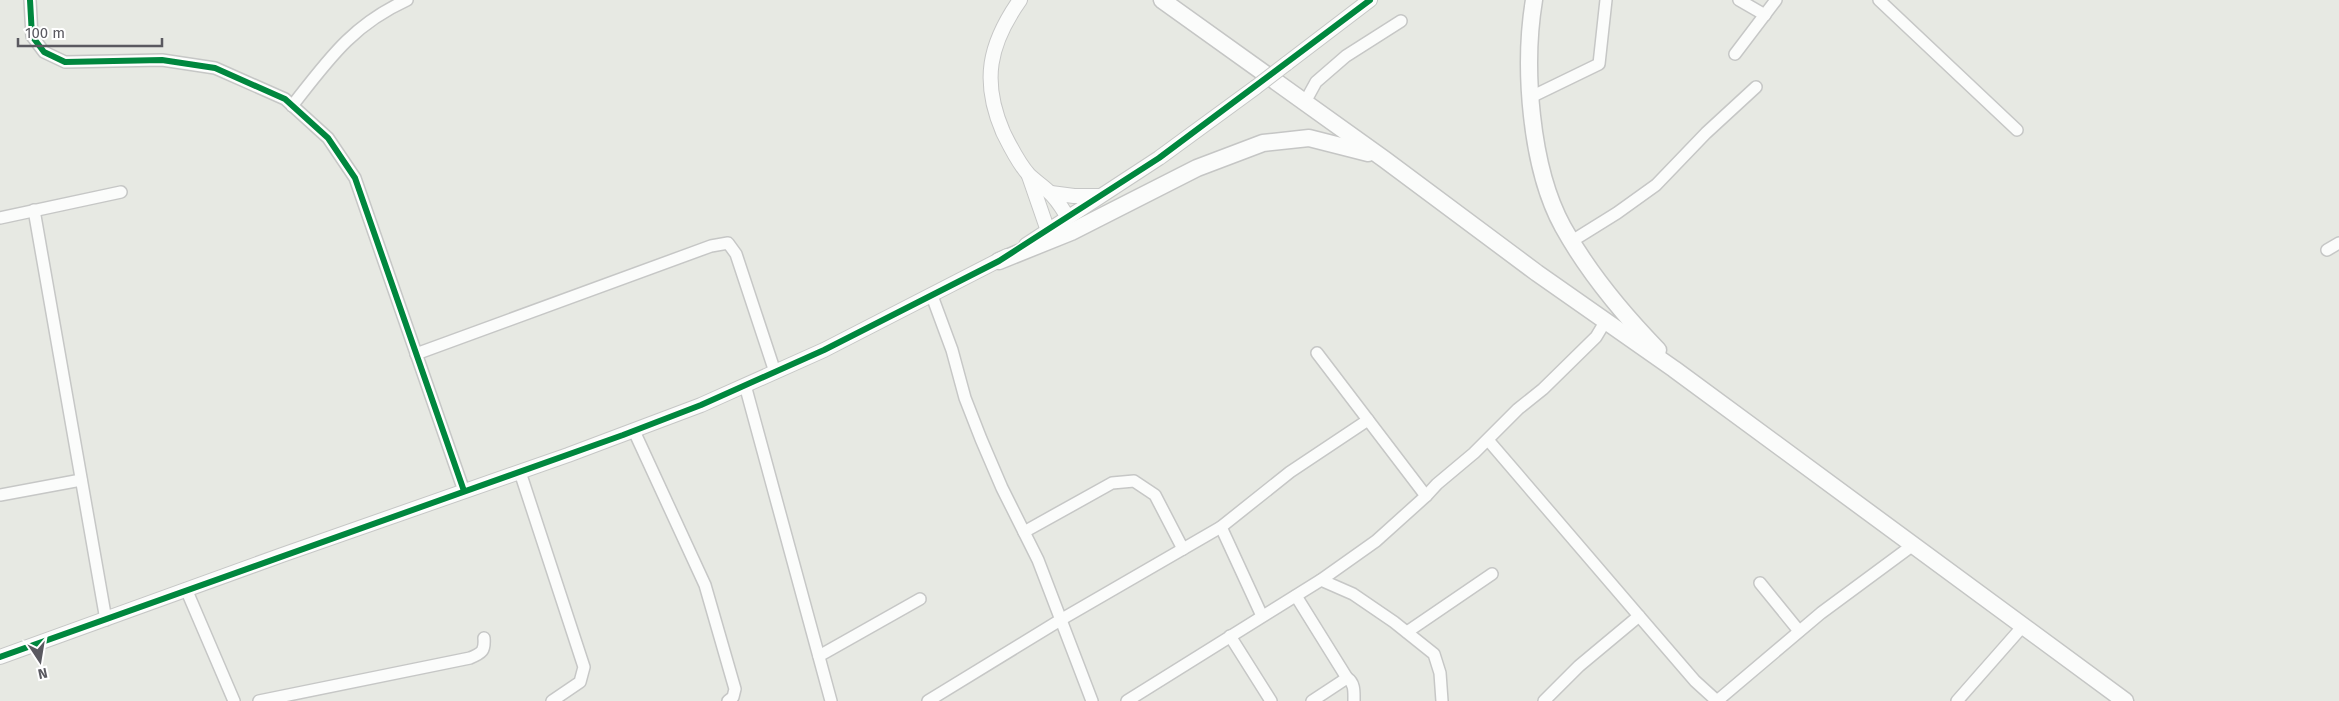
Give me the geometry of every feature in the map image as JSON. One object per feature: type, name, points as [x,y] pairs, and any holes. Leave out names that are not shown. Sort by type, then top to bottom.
[{"type":"main road","points":[[1163,0],[1384,159],[1604,322],[1674,369],[2124,701]]},
{"type":"main road","points":[[1534,0],[1529,48],[1531,98],[1534,126],[1549,192],[1562,225],[1598,282],[1674,369]]},
{"type":"main road","points":[[999,261],[1078,228],[1197,168],[1263,143],[1309,138],[1362,150],[1384,159]]},
{"type":"street","points":[[30,0],[32,36],[44,52],[64,62],[162,60],[215,68],[285,99],[328,138],[355,178],[464,491]]},
{"type":"street","points":[[292,106],[344,42],[380,12],[407,0]]},
{"type":"street","points":[[1020,0],[1009,16],[997,40],[991,60],[990,88],[996,114],[1006,139],[1029,175],[1048,231]]},
{"type":"street","points":[[0,657],[106,620],[186,589],[634,431],[824,350],[999,261],[1048,231],[1067,216],[1159,158],[1370,0]]},
{"type":"street","points":[[1531,98],[1599,64],[1606,0]]},
{"type":"street","points":[[1739,0],[1765,15]]},
{"type":"street","points":[[1735,54],[1776,0]]},
{"type":"street","points":[[1878,0],[2017,130]]},
{"type":"street","points":[[1305,102],[1316,82],[1346,56],[1402,21]]},
{"type":"street","points":[[1572,241],[1656,185],[1706,133],[1756,87]]},
{"type":"street","points":[[1029,175],[1051,193],[1067,216]]},
{"type":"street","points":[[0,218],[121,192]]},
{"type":"street","points":[[1051,193],[1074,196],[1099,196]]},
{"type":"street","points":[[34,210],[106,620]]},
{"type":"street","points":[[416,354],[710,246],[728,243],[736,254],[775,372]]},
{"type":"street","points":[[2326,250],[2339,243]]},
{"type":"street","points":[[932,296],[952,350],[965,398],[980,439],[1038,560],[1092,701]]},
{"type":"street","points":[[1129,701],[1321,580],[1376,541],[1580,354],[1596,337],[1604,322]]},
{"type":"street","points":[[1317,353],[1426,496]]},
{"type":"street","points":[[745,385],[831,701]]},
{"type":"street","points":[[928,701],[1062,619],[1221,527],[1290,472],[1368,420]]},
{"type":"street","points":[[634,431],[705,585],[736,689],[728,701]]},
{"type":"street","points":[[1488,440],[1695,680],[1717,701],[1799,631],[1913,545]]},
{"type":"street","points":[[520,472],[584,667],[580,682],[552,701]]},
{"type":"street","points":[[0,495],[81,480]]},
{"type":"street","points":[[1024,532],[1112,483],[1134,481],[1155,495],[1183,549]]},
{"type":"street","points":[[1221,527],[1262,616]]},
{"type":"street","points":[[1407,632],[1492,574]]},
{"type":"street","points":[[1321,580],[1353,594],[1407,632],[1434,654],[1440,673],[1442,701]]},
{"type":"street","points":[[1760,583],[1799,631]]},
{"type":"street","points":[[186,589],[234,701]]},
{"type":"street","points":[[1296,596],[1347,678],[1351,680],[1354,688],[1354,701]]},
{"type":"street","points":[[819,656],[920,598]]},
{"type":"street","points":[[1544,701],[1579,666],[1639,616]]},
{"type":"street","points":[[1957,701],[2023,626]]},
{"type":"street","points":[[1230,636],[1271,701]]},
{"type":"street","points":[[260,701],[470,658],[482,652],[485,648],[484,638]]},
{"type":"street","points":[[1312,701],[1347,678]]},
{"type":"cycle path","points":[[30,0],[32,36],[44,52],[65,62],[162,60],[215,68],[285,99],[328,138],[355,178],[464,491]]},
{"type":"cycle path","points":[[0,657],[623,435],[701,405],[824,350],[999,261],[1159,158],[1370,0]]}]
